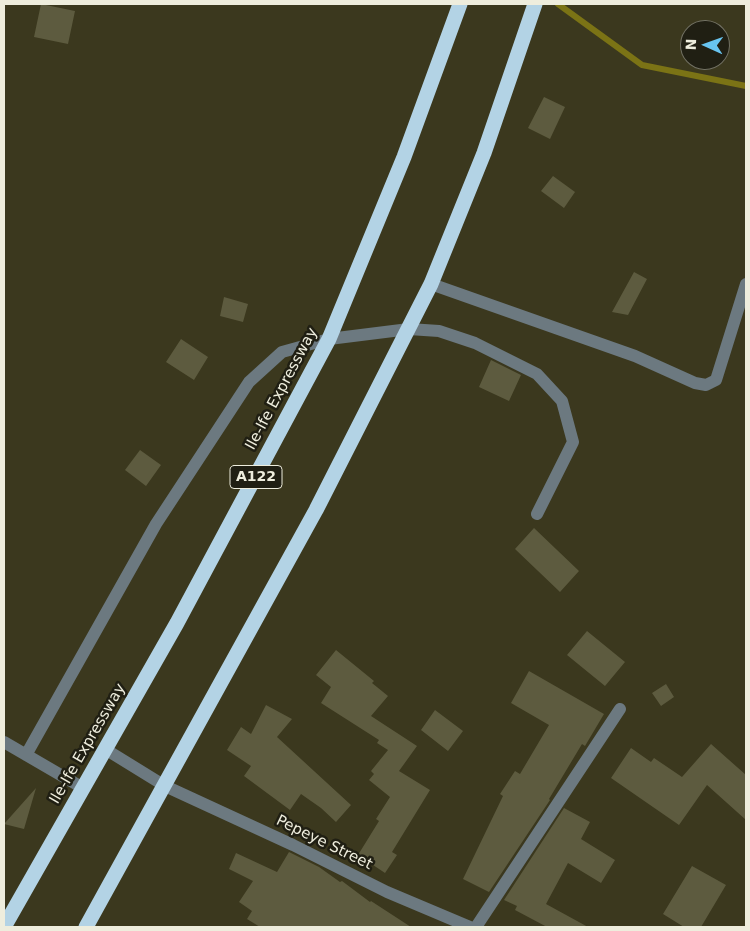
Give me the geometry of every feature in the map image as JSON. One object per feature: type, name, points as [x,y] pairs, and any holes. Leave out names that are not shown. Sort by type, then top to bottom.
[{"type":"highway","name":"Ile-Ife Expressway","points":[[4,927],[177,623],[329,339],[404,157],[460,4]]},
{"type":"highway","points":[[86,927],[316,510],[431,284],[484,153],[535,4]]},
{"type":"street","points":[[431,284],[635,356],[695,383],[706,385],[716,380],[746,284]]},
{"type":"street","points":[[26,755],[156,524],[248,382],[282,352],[329,339],[409,328],[439,331],[475,343],[537,374],[562,401],[573,442],[537,514]]},
{"type":"street","points":[[476,927],[620,710]]},
{"type":"street","points":[[4,742],[83,788]]},
{"type":"street","name":"Pepeye Street","points":[[105,749],[165,786],[293,845],[387,892],[470,927]]},
{"type":"building","points":[[41,4],[75,11],[68,44],[34,37]]},
{"type":"building","points":[[544,97],[565,107],[550,139],[528,128]]},
{"type":"building","points":[[553,176],[575,192],[564,208],[541,191]]},
{"type":"building","points":[[634,272],[647,279],[628,315],[612,312]]},
{"type":"building","points":[[224,297],[248,304],[243,322],[220,316]]},
{"type":"building","points":[[181,339],[208,357],[194,380],[166,362]]},
{"type":"building","points":[[491,360],[521,375],[509,401],[479,387]]},
{"type":"building","points":[[140,450],[161,465],[146,486],[125,470]]},
{"type":"building","points":[[534,528],[579,571],[560,592],[515,549]]},
{"type":"building","points":[[587,631],[625,662],[605,686],[567,655]]},
{"type":"building","points":[[336,650],[374,681],[372,683],[388,696],[371,716],[417,746],[399,771],[430,790],[392,852],[397,855],[385,873],[358,855],[379,821],[376,819],[390,797],[369,780],[374,774],[371,771],[388,750],[377,743],[379,740],[321,703],[331,687],[316,675]]},
{"type":"building","points":[[529,671],[604,714],[585,746],[582,744],[550,800],[489,892],[463,879],[503,796],[500,794],[515,771],[520,774],[549,725],[511,703]]},
{"type":"building","points":[[666,684],[674,697],[661,706],[652,693]]},
{"type":"building","points":[[266,705],[292,719],[277,737],[351,805],[336,822],[321,808],[301,794],[290,810],[244,776],[251,766],[227,750],[241,727],[251,734]]},
{"type":"building","points":[[435,710],[463,731],[448,751],[421,730]]},
{"type":"building","points":[[711,744],[746,775],[746,820],[707,785],[679,825],[611,778],[631,748],[651,762],[654,758],[682,777]]},
{"type":"building","points":[[36,788],[24,829],[4,824]]},
{"type":"building","points":[[564,808],[590,822],[581,839],[615,860],[601,883],[568,863],[546,904],[588,927],[547,927],[515,910],[517,906],[504,900]]},
{"type":"building","points":[[289,852],[319,867],[340,882],[342,881],[370,902],[411,927],[260,927],[247,919],[252,911],[239,902],[253,881],[229,869],[236,853],[277,872]]},
{"type":"building","points":[[692,866],[726,885],[701,927],[684,927],[663,914]]},
{"type":"waterway","points":[[558,4],[642,65],[746,86]]}]
